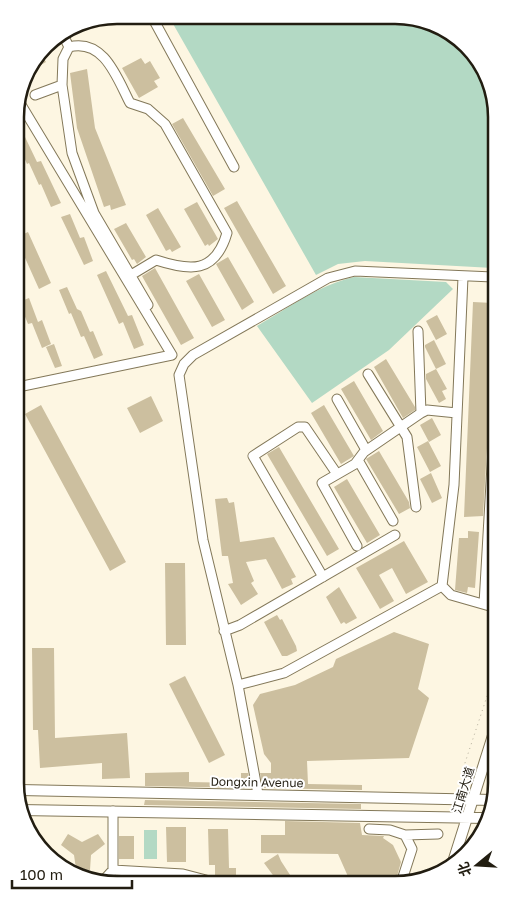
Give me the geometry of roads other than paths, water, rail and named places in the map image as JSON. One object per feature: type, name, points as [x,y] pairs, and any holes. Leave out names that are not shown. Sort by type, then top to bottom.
[{"type":"main road","name":"江南大道","points":[[460,840],[488,751]]},
{"type":"main road","name":"Dongxin Avenue","points":[[25,790],[486,800]]},
{"type":"main road","points":[[28,810],[481,818]]},
{"type":"street","points":[[156,24],[234,167]]},
{"type":"street","points":[[65,39],[69,47]]},
{"type":"street","points":[[69,47],[78,45],[90,47],[109,61],[130,103],[148,110],[165,124],[227,233],[222,251],[205,265],[181,268],[156,260],[131,275]]},
{"type":"street","points":[[69,47],[63,59],[62,85],[75,161],[94,213],[176,353]]},
{"type":"street","points":[[35,95],[62,85]]},
{"type":"street","points":[[24,386],[172,355],[25,111]]},
{"type":"street","points":[[258,794],[238,685],[203,540],[179,375],[184,364],[193,355],[328,278],[362,271],[488,277]]},
{"type":"street","points":[[442,586],[454,485],[463,277]]},
{"type":"street","points":[[418,331],[421,413]]},
{"type":"street","points":[[368,374],[407,437],[416,507]]},
{"type":"street","points":[[337,399],[366,450]]},
{"type":"street","points":[[357,546],[322,483],[358,460],[366,450],[421,413],[427,410],[457,412]]},
{"type":"street","points":[[323,577],[253,456],[298,426],[305,427],[337,474]]},
{"type":"street","points":[[358,460],[393,522]]},
{"type":"street","points":[[484,604],[488,535]]},
{"type":"street","points":[[224,631],[240,625],[395,536]]},
{"type":"street","points":[[442,586],[451,595],[488,605]]},
{"type":"street","points":[[238,685],[284,673],[442,586]]},
{"type":"street","points":[[108,875],[113,870],[113,811]]},
{"type":"street","points":[[369,828],[390,830],[405,835],[438,834]]},
{"type":"street","points":[[404,875],[412,849],[405,835]]},
{"type":"street","points":[[113,870],[190,876]]}]
